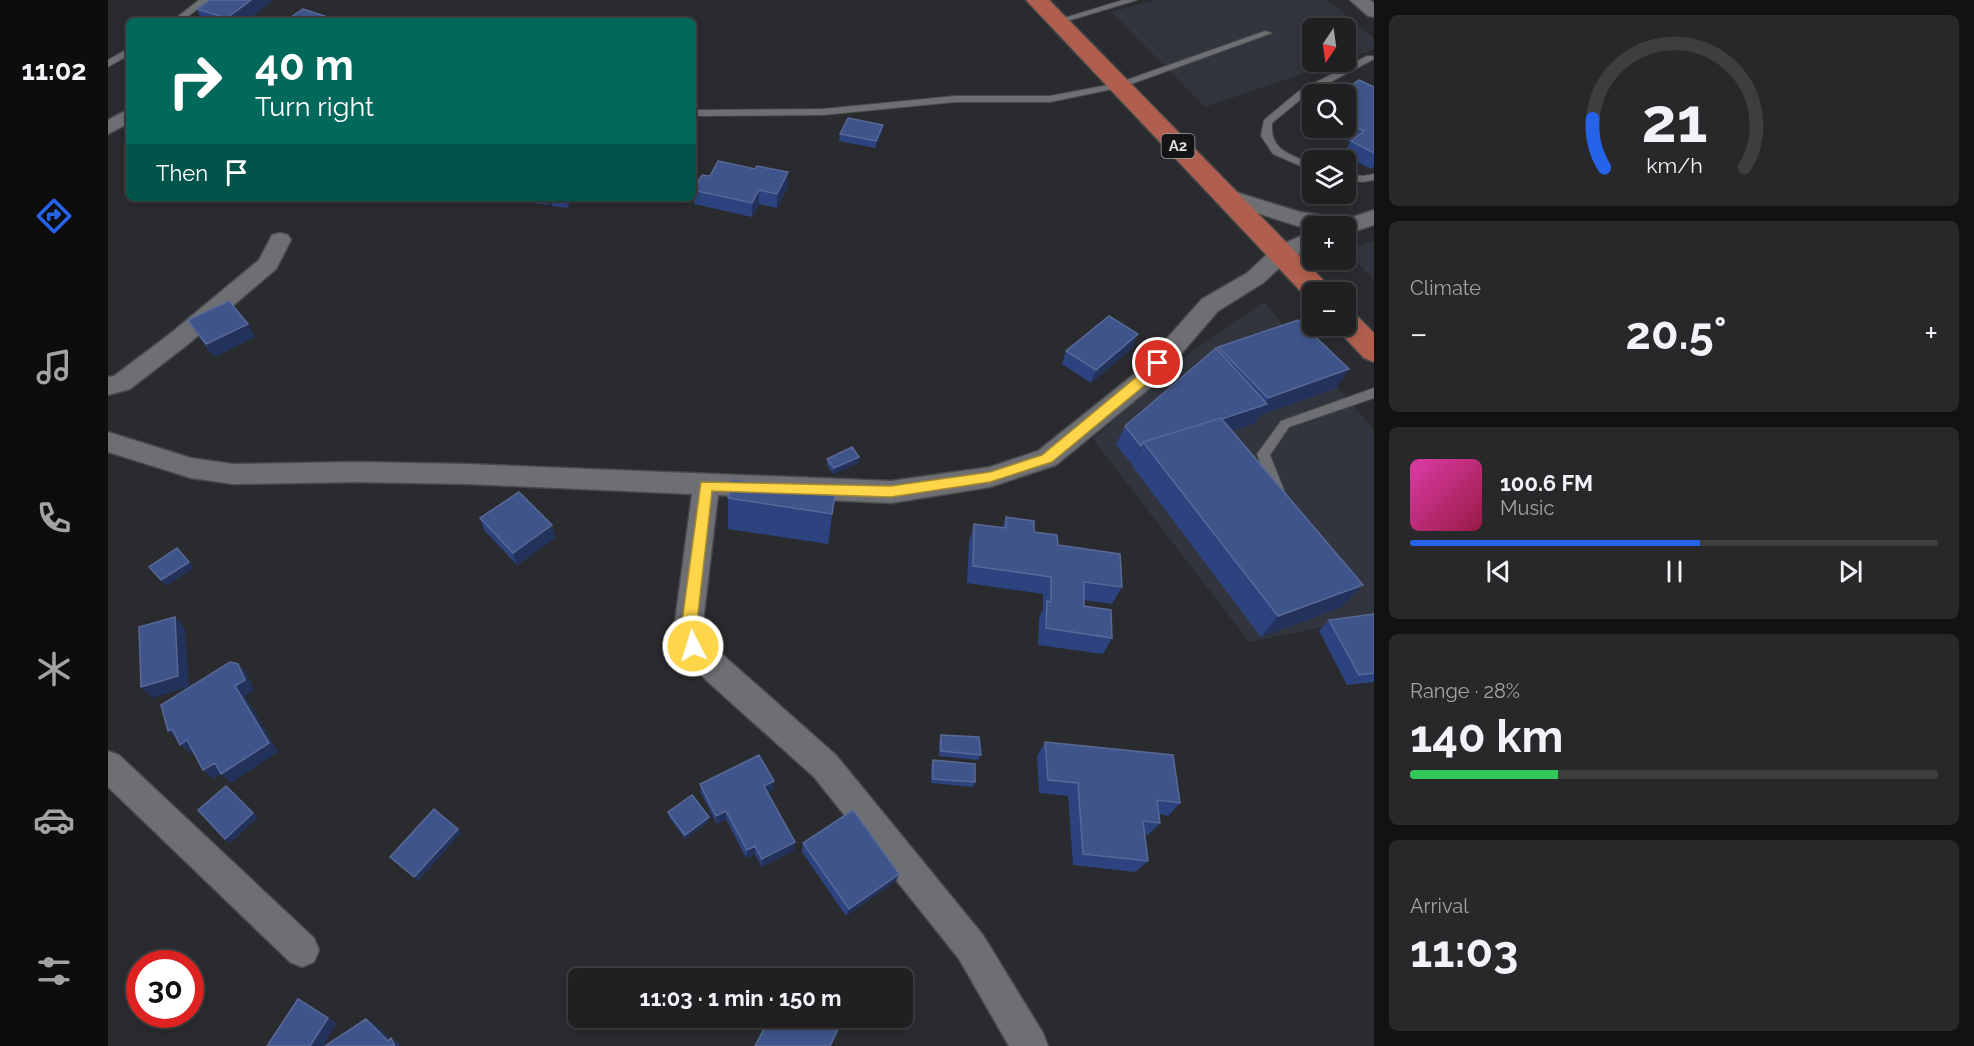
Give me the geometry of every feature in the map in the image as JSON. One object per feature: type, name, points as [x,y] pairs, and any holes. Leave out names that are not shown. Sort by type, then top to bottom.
[{"type":"main road","name":"A2","points":[[1037,0],[1309,282]]},
{"type":"main road","points":[[1356,332],[1374,351]]},
{"type":"street","points":[[1359,0],[1374,12]]},
{"type":"street","points":[[108,128],[126,117]]},
{"type":"street","points":[[1226,196],[1302,220]]},
{"type":"street","points":[[1356,223],[1374,217]]},
{"type":"street","points":[[108,386],[121,383],[179,339],[268,264],[280,240]]},
{"type":"street","points":[[108,442],[191,468],[233,474],[356,472],[467,474],[706,486],[891,492],[990,477],[1047,458],[1146,378],[1210,305],[1255,278],[1282,253],[1302,243]]},
{"type":"street","points":[[706,486],[689,622],[693,646],[718,672],[825,766],[971,947],[1030,1046]]},
{"type":"street","points":[[108,766],[302,950]]},
{"type":"lane","points":[[180,18],[205,0]]},
{"type":"lane","points":[[1058,21],[1133,0]]},
{"type":"lane","points":[[696,113],[823,112],[955,99],[1050,99],[1120,85],[1268,33]]},
{"type":"lane","points":[[108,64],[126,53]]},
{"type":"lane","points":[[1302,163],[1277,152],[1266,136],[1267,122],[1282,106],[1314,86],[1370,58]]},
{"type":"lane","points":[[1356,178],[1374,177]]},
{"type":"lane","points":[[1289,509],[1275,490],[1263,454],[1285,424],[1374,393]]},
{"type":"shaded area","points":[[1154,0],[1327,0],[1349,18],[1302,18],[1302,72],[1308,72],[1205,107],[1111,12]]},
{"type":"shaded area","points":[[1356,23],[1374,38],[1374,49],[1356,55]]},
{"type":"shaded area","points":[[1374,240],[1374,280],[1356,261],[1356,246]]},
{"type":"shaded area","points":[[1264,302],[1374,430],[1374,617],[1249,642],[1093,439],[1191,352]]},
{"type":"building","points":[[210,0],[251,0],[227,18],[197,9]]},
{"type":"building","points":[[303,9],[331,18],[294,18],[291,17]]},
{"type":"building","points":[[1359,80],[1374,87],[1374,153],[1351,141],[1364,131],[1356,127],[1356,84],[1353,84]]},
{"type":"building","points":[[848,118],[883,125],[876,141],[840,134]]},
{"type":"building","points":[[718,161],[755,169],[757,166],[788,172],[777,194],[759,190],[752,203],[696,191],[696,185],[702,175],[710,176]]},
{"type":"building","points":[[229,301],[248,324],[206,344],[188,320]]},
{"type":"building","points":[[1109,316],[1138,334],[1096,370],[1066,351]]},
{"type":"building","points":[[1298,320],[1302,324],[1302,336],[1315,336],[1349,369],[1268,398],[1218,347]]},
{"type":"building","points":[[1216,348],[1267,404],[1143,442],[1141,446],[1125,426]]},
{"type":"building","points":[[1221,418],[1363,585],[1278,616],[1143,442]]},
{"type":"building","points":[[852,447],[859,457],[834,468],[827,459]]},
{"type":"building","points":[[732,480],[835,494],[832,514],[728,498]]},
{"type":"building","points":[[519,492],[552,525],[513,553],[480,518]]},
{"type":"building","points":[[1006,517],[1034,521],[1034,532],[1057,535],[1058,545],[1120,554],[1122,587],[1084,582],[1084,606],[1111,610],[1112,638],[1046,628],[1047,601],[1051,602],[1051,577],[973,566],[974,524],[1006,528]]},
{"type":"building","points":[[177,548],[189,562],[161,580],[149,567]]},
{"type":"building","points":[[1374,614],[1374,673],[1359,675],[1329,620]]},
{"type":"building","points":[[175,617],[178,676],[141,687],[139,627]]},
{"type":"building","points":[[230,662],[238,664],[245,680],[235,686],[269,743],[221,774],[215,763],[203,770],[187,740],[180,745],[172,729],[168,731],[161,705]]},
{"type":"building","points":[[941,735],[979,737],[981,755],[941,751]]},
{"type":"building","points":[[1045,742],[1173,755],[1180,803],[1157,800],[1160,823],[1143,821],[1148,861],[1083,854],[1078,783],[1048,780]]},
{"type":"building","points":[[759,755],[774,781],[764,786],[795,842],[762,859],[755,846],[747,850],[726,811],[716,816],[700,784]]},
{"type":"building","points":[[933,760],[975,764],[975,782],[933,779]]},
{"type":"building","points":[[226,786],[253,813],[225,839],[198,810]]},
{"type":"building","points":[[692,795],[709,817],[685,835],[668,812]]},
{"type":"building","points":[[434,809],[458,829],[414,877],[390,857]]},
{"type":"building","points":[[853,810],[899,874],[849,909],[803,843]]},
{"type":"building","points":[[298,999],[328,1018],[310,1046],[267,1046]]},
{"type":"building","points":[[366,1019],[388,1041],[391,1038],[395,1046],[325,1046]]},
{"type":"building","points":[[764,1028],[839,1028],[830,1046],[755,1046]]},
{"type":"route","points":[[693,646],[689,622],[706,486],[891,492],[990,477],[1047,458],[1146,378],[1158,363]]}]
